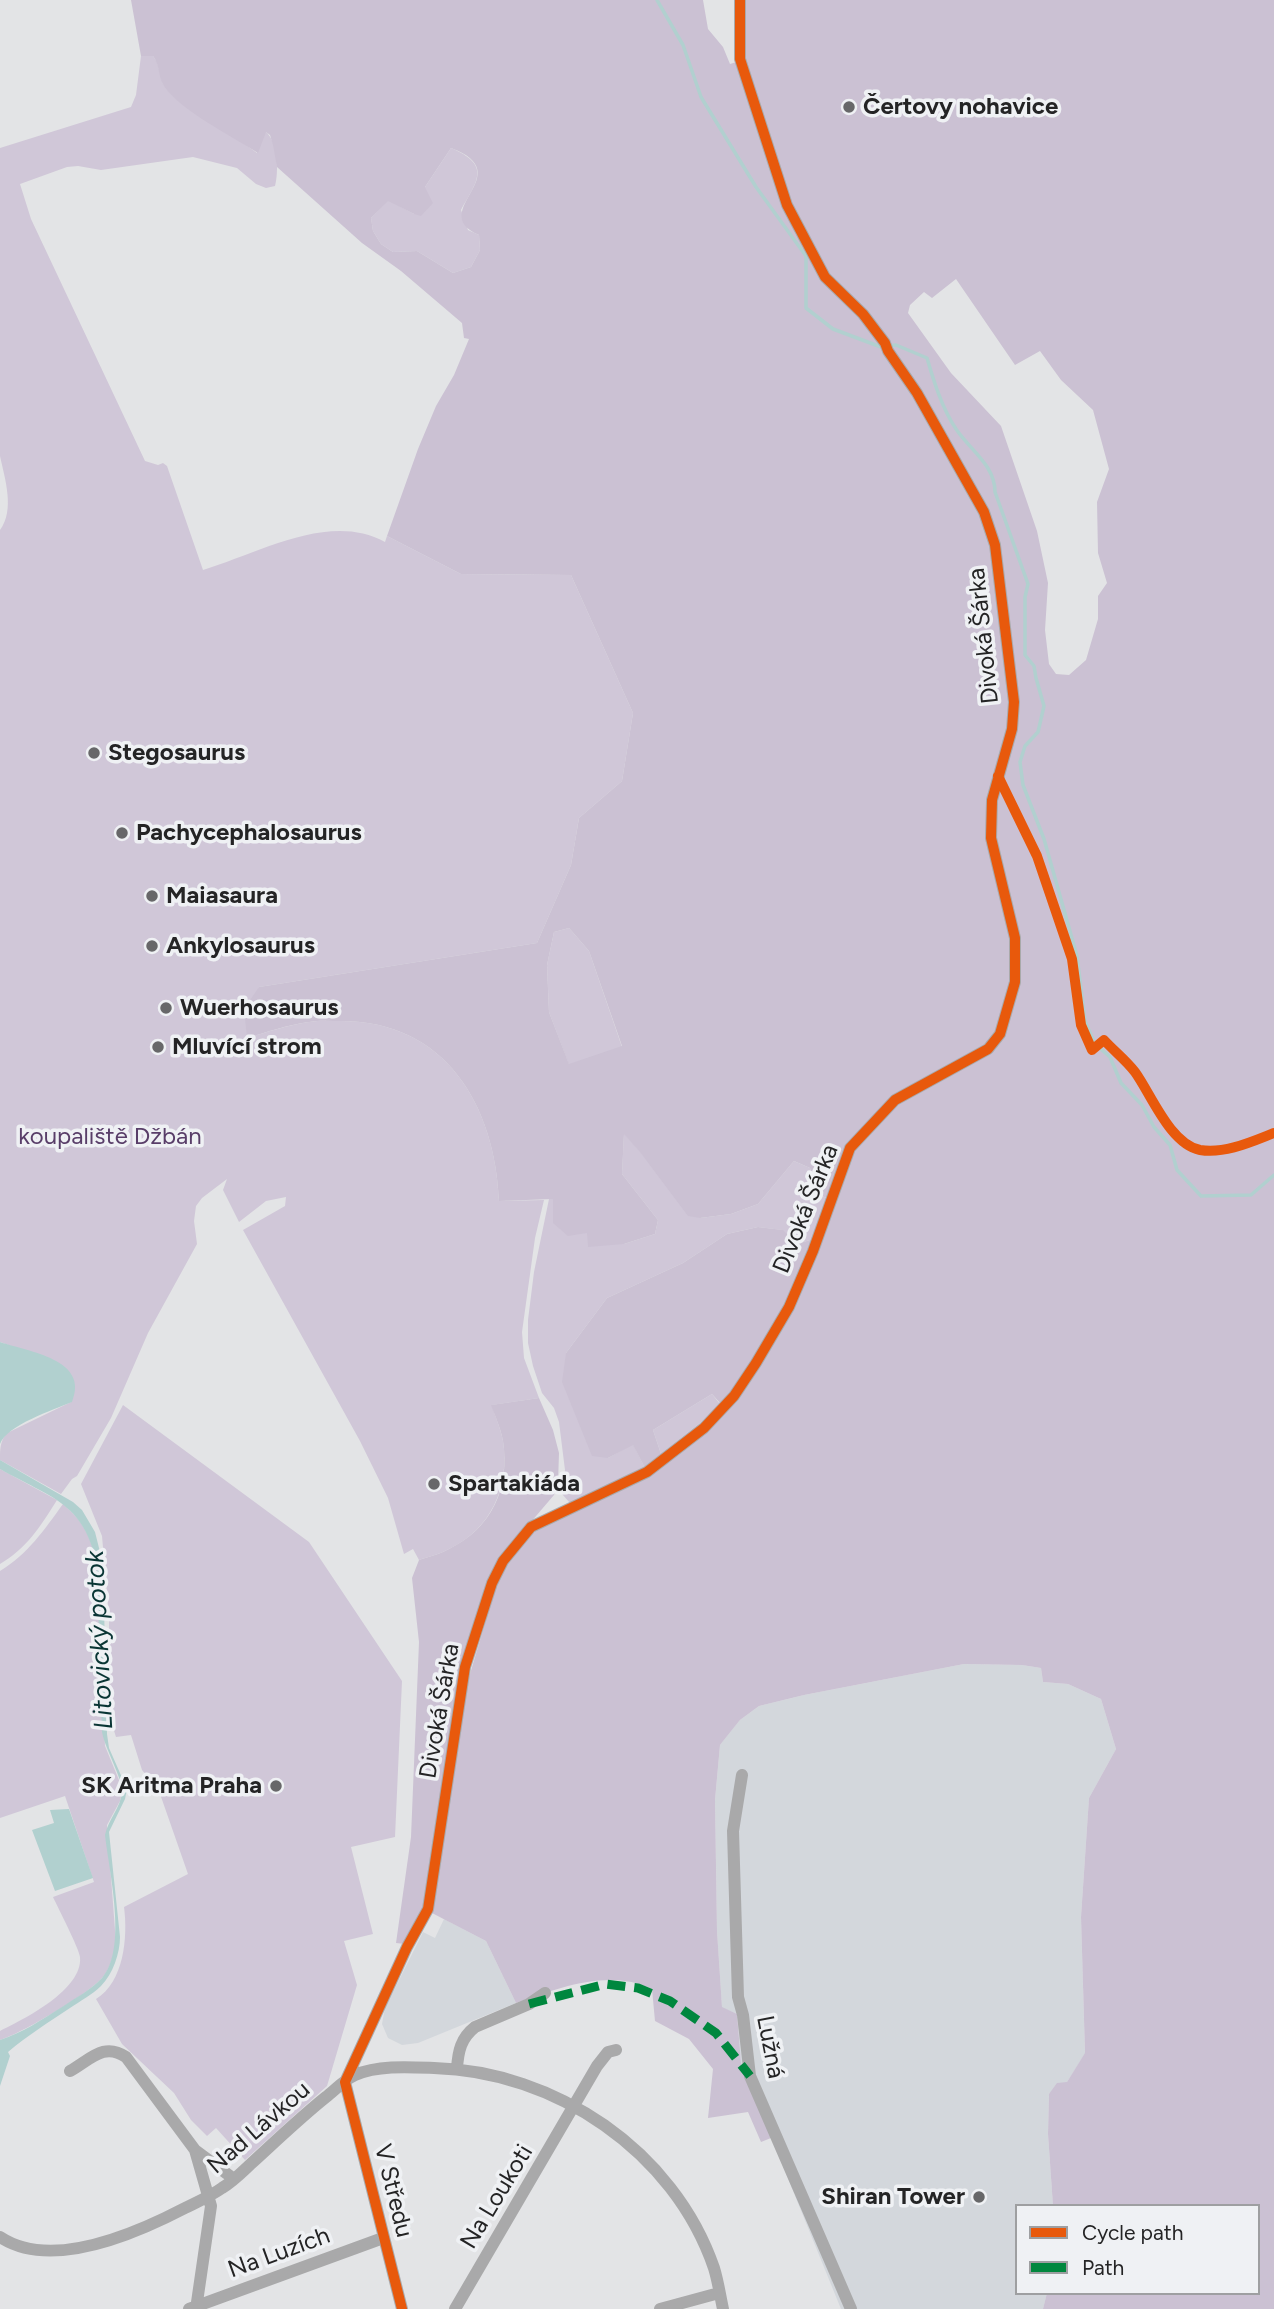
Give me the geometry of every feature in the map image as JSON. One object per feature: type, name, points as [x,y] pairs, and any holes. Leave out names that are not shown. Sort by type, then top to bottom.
[{"type":"street","name":"Divoká Šárka","points":[[345,2082],[407,1947],[428,1909],[465,1667],[492,1583],[503,1561],[531,1527],[647,1472],[704,1428],[726,1404],[756,1363],[789,1307],[816,1244],[850,1148],[895,1101],[988,1049],[1000,1034],[1015,982],[1015,938],[991,838],[992,800],[1012,729],[1014,702],[995,545],[984,512],[917,393],[863,314],[825,277],[787,205],[740,58],[740,0]]},
{"type":"street","name":"Lužná","points":[[742,1775],[733,1831],[738,1997],[743,2015],[750,2076],[851,2309]]},
{"type":"street","points":[[457,2069],[460,2048],[468,2032],[529,2004],[545,1993]]},
{"type":"street","name":"Na Loukoti","points":[[455,2309],[597,2066],[608,2052],[616,2050]]},
{"type":"street","points":[[71,2071],[103,2052],[116,2051],[126,2057],[195,2150],[234,2179]]},
{"type":"street","points":[[345,2082],[359,2073],[370,2071],[417,2067],[457,2069],[524,2085],[575,2107],[616,2132],[638,2151],[678,2199],[704,2244],[714,2269],[723,2309]]},
{"type":"street","name":"Nad Lávkou","points":[[0,2238],[27,2250],[59,2250],[133,2234],[209,2196],[234,2179],[345,2082]]},
{"type":"street","name":"V Středu","points":[[345,2082],[402,2309]]},
{"type":"street","points":[[193,2308],[210,2217],[209,2196],[195,2150]]},
{"type":"street","name":"Na Luzích","points":[[193,2308],[383,2238]]},
{"type":"street","points":[[660,2309],[719,2294]]},
{"type":"shaded area","points":[[131,0],[703,0],[708,29],[723,47],[730,64],[746,59],[743,0],[1274,0],[1274,2309],[1043,2309],[1046,2295],[1260,2295],[1260,2204],[1053,2204],[1048,2134],[1049,2094],[1057,2083],[1067,2082],[1085,2053],[1081,1917],[1089,1798],[1116,1749],[1101,1699],[1068,1684],[1043,1682],[1041,1668],[964,1664],[804,1695],[759,1706],[740,1720],[720,1745],[715,1800],[717,1931],[722,2007],[737,2014],[741,2063],[771,2138],[761,2142],[748,2112],[708,2118],[713,2069],[689,2039],[655,2021],[652,1989],[619,1980],[601,1980],[566,1986],[516,2003],[486,1941],[432,1913],[464,1694],[498,1580],[509,1558],[532,1532],[645,1468],[633,1445],[608,1458],[592,1456],[562,1382],[566,1353],[607,1298],[683,1263],[727,1234],[758,1227],[783,1230],[797,1244],[823,1236],[835,1202],[820,1195],[810,1168],[794,1161],[758,1204],[731,1214],[700,1218],[688,1216],[624,1134],[622,1174],[658,1220],[655,1234],[624,1244],[588,1247],[587,1233],[568,1236],[553,1223],[553,1199],[499,1201],[495,1166],[487,1133],[475,1102],[458,1075],[436,1053],[409,1036],[378,1025],[313,1021],[247,1038],[244,1009],[259,987],[537,943],[571,865],[579,818],[622,781],[633,713],[571,575],[461,574],[387,536],[418,449],[469,339],[464,338],[462,323],[401,271],[362,243],[277,167],[270,135],[266,132],[258,153],[182,105],[164,86],[153,56],[141,56]],"holes":[[[451,148],[470,158],[477,169],[476,181],[462,215],[465,225],[479,235],[480,250],[471,267],[453,273],[417,251],[393,252],[381,244],[373,231],[371,218],[388,201],[421,216],[433,203],[425,187]],[[956,279],[1015,365],[1040,351],[1061,380],[1093,410],[1109,469],[1097,502],[1098,553],[1107,583],[1098,596],[1098,619],[1086,660],[1069,675],[1056,674],[1049,664],[1045,630],[1048,583],[1037,531],[1001,426],[951,373],[908,313],[910,305],[924,292],[932,298]],[[569,928],[589,951],[622,1046],[569,1064],[549,1012],[547,965],[554,932]],[[712,1394],[720,1403],[710,1415],[661,1454],[653,1430]]]},
{"type":"shaded area","points":[[539,1398],[553,1430],[559,1453],[558,1483],[554,1495],[507,1550],[459,1670],[423,1907],[405,1944],[396,1943],[411,1837],[419,1642],[412,1578],[419,1560],[445,1551],[464,1540],[477,1530],[495,1505],[504,1475],[504,1458],[502,1436],[491,1405]]},
{"type":"shaded area","points":[[964,1664],[1041,1668],[1043,1682],[1068,1684],[1101,1699],[1116,1749],[1089,1798],[1081,1917],[1085,2054],[1067,2082],[1049,2094],[1048,2134],[1053,2204],[1015,2204],[1015,2295],[1046,2295],[1043,2309],[841,2309],[741,2063],[737,2014],[722,2008],[717,1931],[715,1800],[720,1745],[740,1720],[759,1706]]},
{"type":"shaded area","points":[[444,1919],[486,1941],[516,2003],[418,2043],[402,2045],[388,2038],[382,2024],[385,2008],[423,1932],[435,1938]]},
{"type":"green space","name":"koupaliště Džbán","points":[[141,56],[153,56],[163,84],[257,153],[265,131],[273,142],[276,157],[275,186],[266,188],[256,184],[237,168],[193,157],[101,170],[67,167],[20,184],[31,219],[145,461],[167,466],[203,570],[293,538],[341,531],[363,534],[385,542],[387,536],[461,574],[571,575],[633,713],[622,781],[579,818],[571,865],[537,943],[259,987],[247,1038],[301,1023],[341,1021],[378,1025],[409,1036],[436,1053],[458,1075],[475,1102],[487,1133],[495,1166],[499,1201],[544,1200],[535,1238],[522,1332],[524,1358],[539,1398],[492,1405],[502,1436],[504,1458],[500,1490],[494,1505],[476,1530],[464,1541],[419,1560],[413,1549],[404,1554],[388,1498],[360,1441],[243,1230],[285,1206],[286,1197],[266,1201],[239,1222],[223,1190],[227,1179],[196,1206],[194,1221],[197,1244],[148,1333],[111,1418],[77,1476],[61,1494],[0,1460],[0,1449],[7,1433],[71,1402],[25,1351],[0,1342],[0,530],[5,522],[8,504],[0,456],[0,148],[131,107],[136,95]]},
{"type":"green space","points":[[451,148],[464,154],[476,167],[476,182],[461,210],[468,230],[479,235],[480,250],[471,267],[453,273],[417,251],[393,252],[381,244],[373,231],[371,218],[388,200],[414,214],[425,187]]},
{"type":"green space","points":[[569,928],[589,951],[622,1047],[569,1065],[549,1012],[547,965],[554,932]]},
{"type":"green space","points":[[624,1133],[700,1218],[731,1214],[758,1204],[794,1161],[810,1168],[820,1195],[835,1202],[823,1236],[797,1244],[782,1230],[758,1227],[727,1234],[683,1263],[607,1298],[566,1353],[608,1458],[633,1444],[645,1468],[570,1503],[562,1494],[565,1470],[559,1422],[554,1408],[542,1393],[528,1343],[534,1272],[549,1199],[553,1199],[587,1233],[624,1244],[655,1234],[658,1220],[622,1174]]},
{"type":"green space","points":[[712,1394],[720,1404],[661,1454],[653,1430]]},
{"type":"green space","name":"SK Aritma Praha","points":[[123,1405],[309,1542],[402,1681],[395,1837],[351,1847],[373,1934],[344,1941],[357,1985],[327,2086],[245,2160],[216,2128],[207,2136],[191,2120],[174,2093],[122,2044],[96,1999],[113,1982],[122,1958],[124,1907],[188,1874],[159,1791],[142,1770],[131,1735],[116,1737],[109,1715],[109,1615],[102,1536],[81,1484]]},
{"type":"green space","points":[[0,1469],[57,1500],[25,1544],[0,1564]]},
{"type":"green space","points":[[63,1504],[86,1531],[97,1565],[105,1746],[122,1792],[107,1825],[116,1943],[107,1970],[94,1985],[54,2013],[0,2040],[0,2031],[50,2002],[72,1981],[80,1957],[53,1897],[94,1882],[65,1796],[0,1818],[0,1571],[27,1549]]},
{"type":"water","points":[[0,1342],[54,1360],[72,1376],[75,1387],[72,1402],[21,1424],[4,1437],[0,1444]]},
{"type":"water","name":"Litovický potok","points":[[0,1460],[73,1502],[82,1510],[95,1532],[103,1564],[107,1734],[109,1748],[127,1789],[109,1832],[120,1937],[119,1950],[112,1969],[94,1992],[8,2052],[10,2056],[0,2086],[0,2040],[32,2025],[88,1990],[102,1978],[110,1965],[114,1948],[115,1909],[105,1835],[119,1803],[122,1786],[102,1732],[97,1565],[91,1544],[84,1528],[63,1504],[0,1469]]},
{"type":"water","points":[[69,1809],[93,1878],[55,1891],[32,1830],[54,1823],[50,1810]]},
{"type":"waterway","points":[[657,0],[683,45],[701,97],[756,187],[806,256],[806,308],[833,329],[881,347]]},
{"type":"waterway","points":[[889,346],[896,345],[927,358],[951,421],[991,474],[1028,584],[1025,597],[1025,655],[1034,666],[1044,706],[1038,732],[1025,746],[1020,762],[1023,785],[1044,839],[1077,956],[1085,1021],[1095,1044],[1110,1057],[1121,1083],[1142,1105],[1154,1127],[1170,1145],[1177,1170],[1201,1196],[1251,1195],[1274,1175]]},
{"type":"marked path","points":[[529,2004],[606,1984],[638,1988],[670,2001],[716,2033],[750,2076]]},
{"type":"cycle path","points":[[402,2309],[345,2082],[407,1947],[428,1909],[465,1667],[492,1583],[503,1561],[531,1527],[647,1472],[704,1428],[734,1396],[789,1307],[813,1251],[850,1148],[895,1100],[988,1049],[1000,1034],[1015,982],[1015,938],[991,838],[992,800],[1012,729],[1014,702],[995,545],[984,512],[917,393],[863,314],[825,277],[787,205],[740,59],[740,0]]},
{"type":"cycle path","points":[[998,776],[1037,856],[1072,959],[1081,1025],[1092,1050],[1104,1040],[1135,1072],[1170,1128],[1189,1146],[1200,1150],[1219,1150],[1274,1133]]},
{"type":"place","name":"Čertovy nohavice","points":[[849,107]]},
{"type":"place","name":"Stegosaurus","points":[[94,753]]},
{"type":"place","name":"Pachycephalosaurus","points":[[122,833]]},
{"type":"place","name":"Maiasaura","points":[[152,896]]},
{"type":"place","name":"Ankylosaurus","points":[[152,946]]},
{"type":"place","name":"Wuerhosaurus","points":[[166,1008]]},
{"type":"place","name":"Mluvící strom","points":[[158,1047]]},
{"type":"place","name":"Spartakiáda","points":[[434,1484]]},
{"type":"place","name":"SK Aritma Praha","points":[[276,1786]]},
{"type":"place","name":"Shiran Tower","points":[[979,2197]]}]
